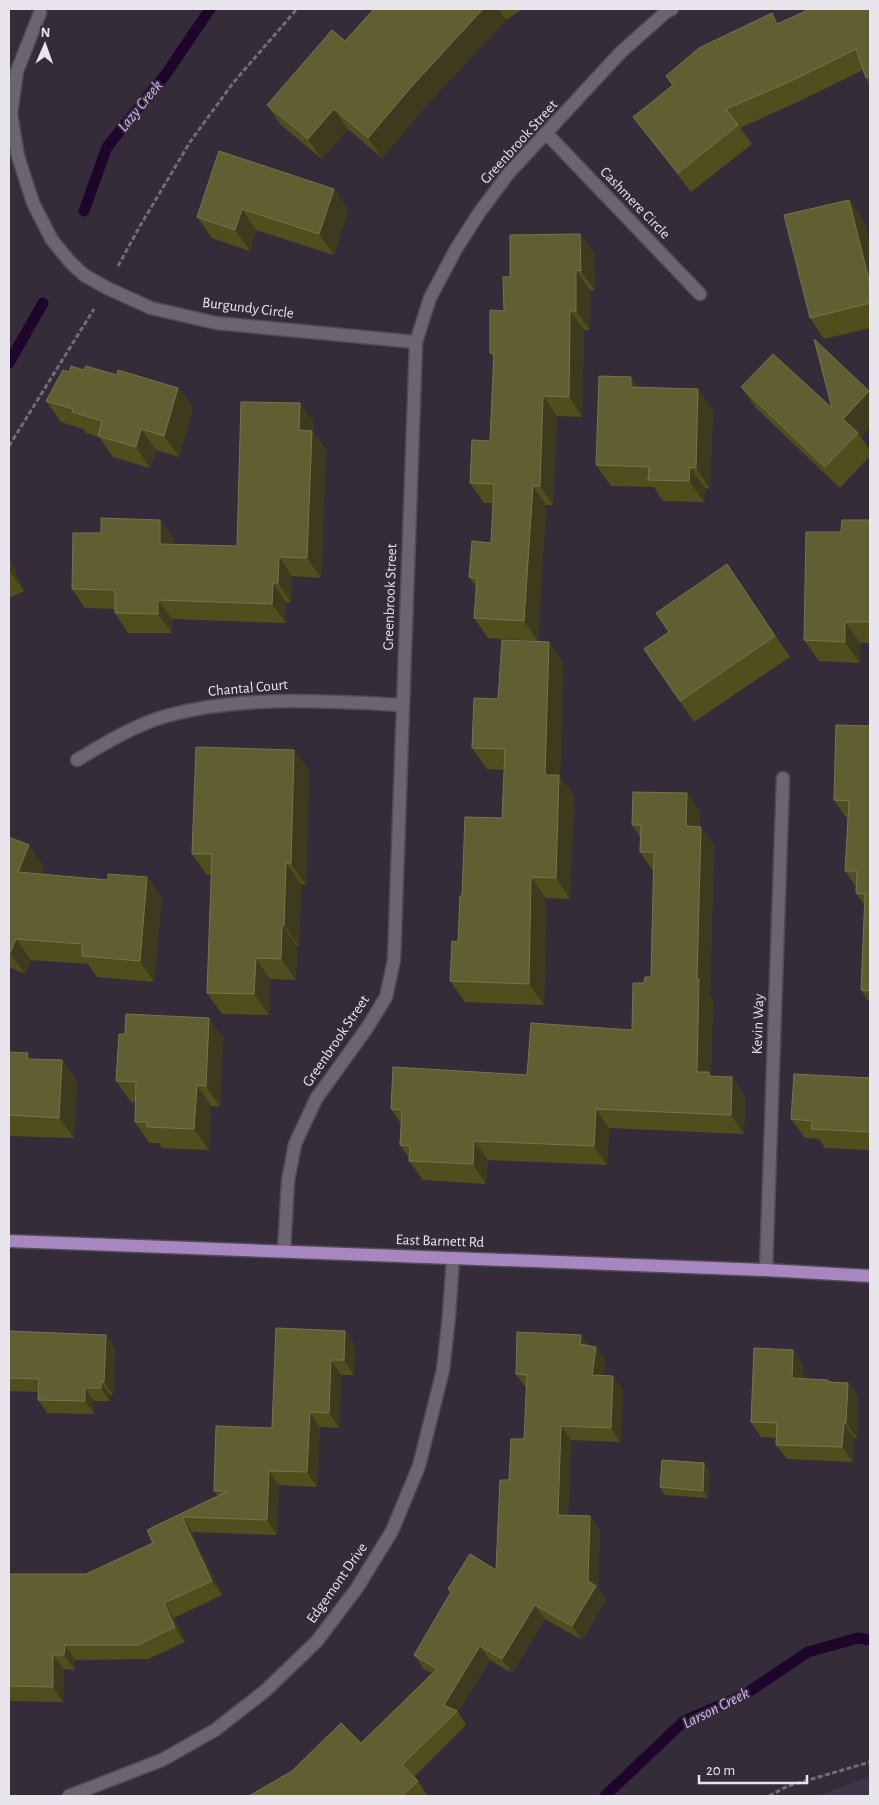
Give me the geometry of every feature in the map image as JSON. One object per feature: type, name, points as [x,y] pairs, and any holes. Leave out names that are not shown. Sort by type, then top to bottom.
[{"type":"main road","name":"East Barnett Rd","points":[[9,1241],[766,1270],[870,1276]]},
{"type":"street","name":"Greenbrook Street","points":[[284,1252],[288,1181],[296,1144],[316,1099],[367,1028],[386,997],[394,960],[416,342],[430,298],[456,249],[479,213],[508,174],[621,52],[672,9]]},
{"type":"street","name":"Burgundy Circle","points":[[40,13],[17,71],[11,114],[18,156],[33,203],[52,240],[84,275],[151,308],[216,323],[416,342]]},
{"type":"street","name":"Cashmere Circle","points":[[547,134],[700,294]]},
{"type":"street","name":"Chantal Court","points":[[77,760],[119,735],[165,717],[220,704],[302,700],[402,705]]},
{"type":"street","name":"Kevin Way","points":[[766,1270],[783,778]]},
{"type":"street","name":"Edgemont Drive","points":[[68,1796],[162,1760],[215,1730],[265,1691],[317,1641],[358,1588],[392,1531],[419,1466],[443,1370],[453,1258]]},
{"type":"path","points":[[9,446],[107,288],[140,226],[190,142],[233,83],[297,9]]},
{"type":"path","points":[[769,1796],[788,1786],[870,1762]]},
{"type":"shaded area","points":[[870,1776],[870,1796],[818,1796]]},
{"type":"building","points":[[374,9],[483,9],[412,86],[368,138],[334,109],[308,139],[267,105],[332,30],[345,41]]},
{"type":"building","points":[[810,9],[870,9],[870,76],[866,78],[856,49],[789,82],[726,109],[738,125],[678,173],[633,117],[673,85],[666,76],[699,48],[772,13],[777,24]]},
{"type":"building","points":[[219,151],[334,189],[319,234],[242,209],[235,230],[197,217]]},
{"type":"building","points":[[849,200],[870,284],[870,303],[810,318],[784,215]]},
{"type":"building","points":[[580,234],[581,271],[576,270],[576,311],[570,311],[569,397],[543,396],[540,486],[533,486],[524,621],[474,618],[477,578],[469,577],[472,541],[491,543],[494,484],[470,483],[472,440],[490,441],[494,353],[490,353],[490,310],[504,311],[503,277],[510,277],[510,235]]},
{"type":"building","points":[[814,339],[869,391],[843,419],[858,433],[825,467],[741,387],[773,354],[832,408]]},
{"type":"building","points":[[71,366],[84,370],[86,366],[117,375],[118,370],[178,388],[164,436],[141,429],[136,447],[98,436],[102,421],[72,412],[73,409],[46,401],[63,370],[69,372]]},
{"type":"building","points":[[599,376],[631,377],[631,387],[698,389],[696,468],[690,467],[689,481],[648,480],[649,467],[596,465]]},
{"type":"building","points":[[241,402],[300,403],[299,430],[312,431],[307,558],[279,557],[278,583],[273,583],[272,604],[158,600],[158,614],[115,613],[115,590],[72,589],[73,533],[101,533],[101,518],[160,520],[160,544],[237,546]]},
{"type":"building","points":[[842,520],[870,520],[870,622],[845,622],[845,642],[804,640],[806,532],[841,532]]},
{"type":"building","points":[[727,564],[775,636],[680,701],[644,649],[669,632],[656,613]]},
{"type":"building","points":[[502,640],[549,642],[545,775],[559,775],[556,878],[531,877],[529,984],[450,981],[452,941],[458,942],[465,817],[502,818],[505,749],[472,748],[474,698],[498,699]]},
{"type":"building","points":[[836,725],[870,726],[870,991],[861,990],[865,894],[856,893],[857,871],[845,871],[849,801],[834,800]]},
{"type":"building","points":[[196,747],[294,750],[291,864],[286,863],[281,959],[256,958],[254,994],[207,993],[212,854],[192,854]]},
{"type":"building","points":[[633,792],[687,793],[686,826],[701,827],[697,979],[699,979],[697,1072],[709,1072],[709,1076],[732,1077],[731,1115],[596,1109],[594,1146],[474,1141],[473,1164],[409,1161],[410,1146],[400,1145],[402,1110],[391,1109],[393,1067],[527,1075],[531,1023],[632,1030],[633,983],[644,983],[645,977],[651,977],[654,852],[640,852],[641,825],[632,825]]},
{"type":"building","points":[[9,837],[29,845],[18,872],[108,880],[108,874],[147,877],[140,961],[82,956],[82,944],[16,939],[9,953]]},
{"type":"building","points":[[126,1014],[209,1018],[206,1086],[197,1085],[194,1129],[147,1127],[147,1122],[135,1122],[136,1082],[116,1081],[119,1034],[125,1034]]},
{"type":"building","points":[[9,1052],[28,1053],[27,1059],[62,1060],[59,1118],[9,1115]]},
{"type":"building","points":[[794,1074],[870,1078],[870,1132],[811,1129],[812,1121],[791,1119]]},
{"type":"building","points":[[276,1328],[345,1331],[344,1360],[331,1360],[329,1413],[310,1412],[307,1472],[269,1471],[267,1520],[182,1517],[212,1581],[164,1603],[175,1627],[138,1645],[65,1645],[64,1655],[53,1655],[53,1687],[9,1686],[9,1574],[86,1574],[153,1543],[147,1530],[228,1491],[214,1491],[216,1426],[272,1428]]},
{"type":"building","points":[[9,1331],[106,1335],[104,1382],[101,1382],[101,1388],[85,1388],[85,1401],[38,1400],[39,1379],[9,1378]]},
{"type":"building","points":[[517,1332],[581,1335],[580,1344],[596,1347],[592,1375],[613,1376],[611,1428],[561,1426],[558,1515],[590,1516],[588,1581],[596,1586],[572,1626],[535,1605],[502,1659],[480,1646],[444,1705],[457,1711],[402,1765],[418,1781],[402,1796],[380,1796],[378,1794],[375,1796],[249,1796],[292,1771],[341,1723],[361,1743],[437,1669],[414,1655],[451,1592],[448,1589],[470,1554],[496,1570],[500,1480],[509,1480],[511,1439],[524,1439],[527,1375],[516,1374]]},
{"type":"building","points":[[754,1348],[793,1350],[792,1378],[848,1383],[846,1423],[844,1423],[842,1447],[776,1445],[777,1423],[751,1422]]},
{"type":"building","points":[[662,1460],[704,1463],[703,1491],[660,1487]]},
{"type":"waterway","name":"Lazy Creek","points":[[84,211],[107,147],[166,74],[210,9]]},
{"type":"waterway","name":"Lazy Creek","points":[[9,363],[43,303]]},
{"type":"waterway","name":"Larson Creek","points":[[605,1796],[684,1721],[744,1695],[808,1652],[858,1638],[870,1640]]}]
